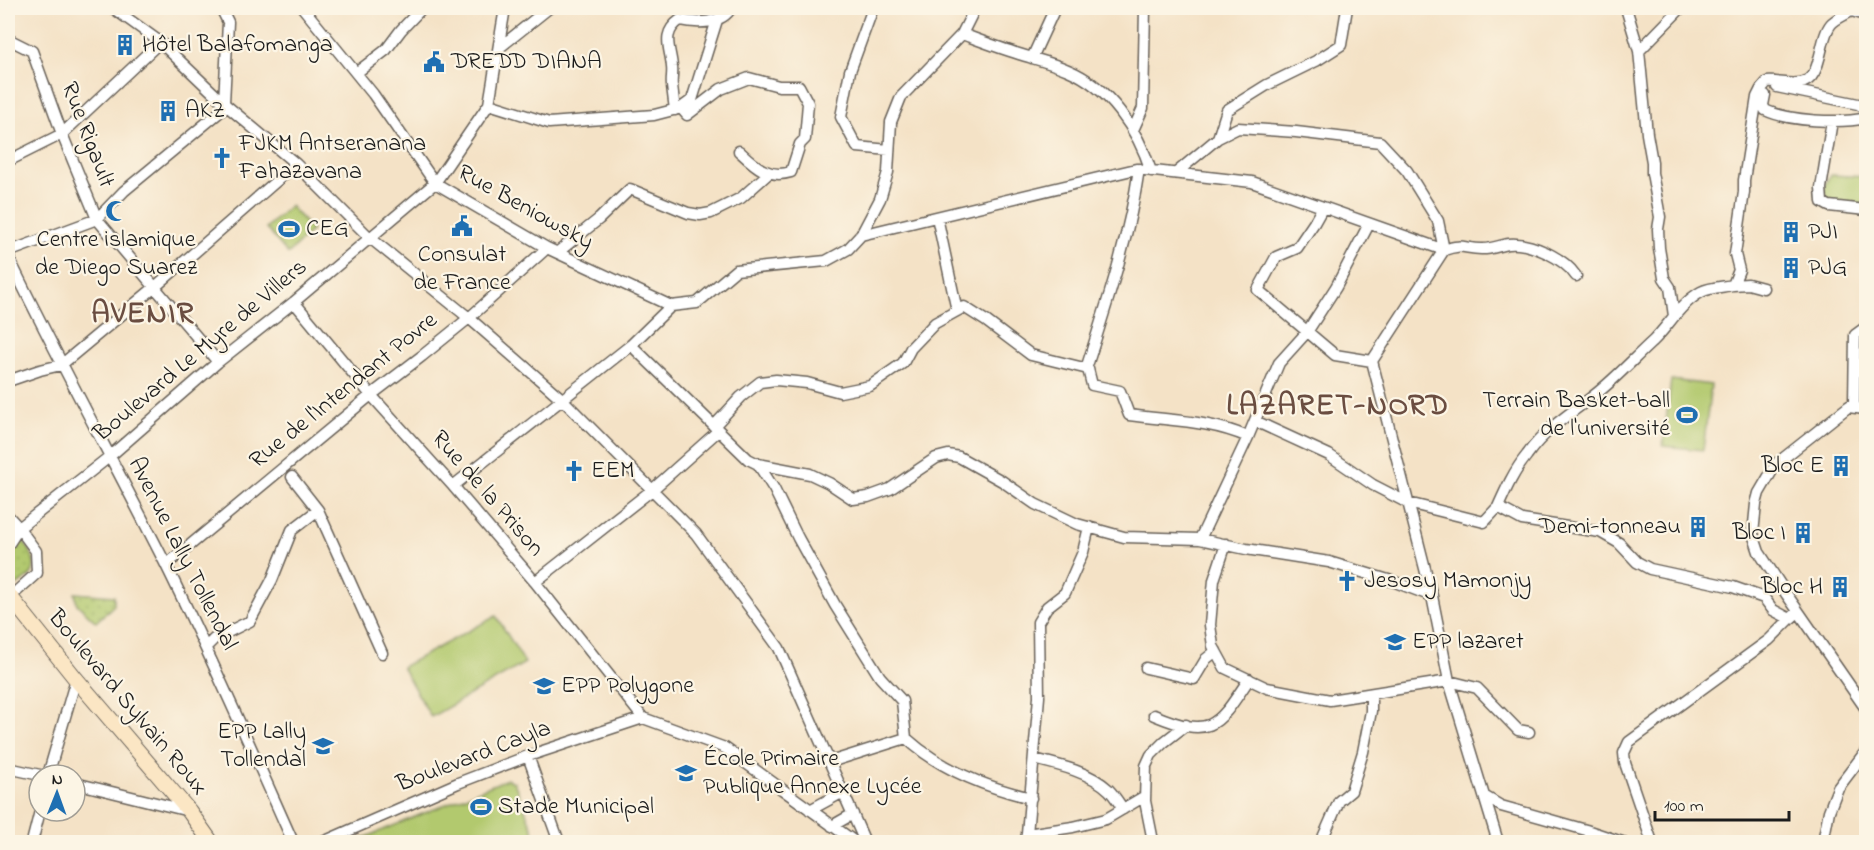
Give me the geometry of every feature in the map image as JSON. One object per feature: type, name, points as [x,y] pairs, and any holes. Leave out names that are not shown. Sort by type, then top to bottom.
[{"type":"main road","name":"Boulevard Sylvain Roux","points":[[9,597],[189,812],[211,843]]},
{"type":"street","points":[[8,254],[97,219],[124,190],[226,105],[228,22],[221,8]]},
{"type":"street","name":"Rue Beniowsky","points":[[303,8],[356,73],[435,183],[547,248],[671,306]]},
{"type":"street","points":[[356,73],[386,50],[422,8]]},
{"type":"street","points":[[493,8],[504,12]]},
{"type":"street","points":[[499,48],[549,8]]},
{"type":"street","points":[[731,8],[727,15],[717,20],[690,22],[680,20],[673,25],[668,39],[668,50],[673,69],[671,84],[678,109],[687,115],[722,89],[749,78],[779,86],[799,86],[808,104],[806,139],[800,144],[791,172],[780,176],[761,171],[739,151]]},
{"type":"street","points":[[873,8],[850,71],[840,117],[857,147],[889,150]]},
{"type":"street","points":[[453,486],[632,345],[671,306],[697,303],[736,270],[826,261],[848,249],[861,235],[880,199],[888,172],[891,122],[901,97],[962,34],[975,8]]},
{"type":"street","points":[[1032,58],[1055,8]]},
{"type":"street","points":[[1133,130],[1143,108],[1145,8]]},
{"type":"street","points":[[1218,138],[1227,110],[1267,85],[1316,61],[1341,45],[1347,8]]},
{"type":"street","points":[[1627,8],[1639,51],[1652,173],[1660,217],[1659,248],[1665,278],[1670,287],[1674,316]]},
{"type":"street","points":[[1639,51],[1681,8]]},
{"type":"street","points":[[118,9],[160,42],[226,105],[296,164],[369,237],[469,318],[563,400],[696,534],[779,648],[865,843]]},
{"type":"street","points":[[1732,285],[1739,270],[1735,254],[1757,97],[1767,82],[1800,83],[1810,78],[1817,68],[1824,36],[1832,22],[1851,9],[1866,15]]},
{"type":"street","name":"Boulevard Le Myre de Villers","points":[[8,531],[19,528],[109,457],[218,362],[294,302],[435,183],[489,104],[504,12]]},
{"type":"street","points":[[489,104],[549,123],[654,115],[678,109],[692,100],[717,20]]},
{"type":"street","points":[[962,34],[1068,70],[1093,84],[1117,108],[1133,130],[1144,148],[1151,171]]},
{"type":"street","name":"Rue Rigault","points":[[8,39],[32,51],[62,134],[97,219],[218,362]]},
{"type":"street","points":[[8,161],[62,134],[160,42]]},
{"type":"street","points":[[1866,109],[1858,104],[1783,88],[1771,87],[1763,96],[1765,110],[1774,114],[1832,121],[1866,118]]},
{"type":"street","points":[[1832,121],[1821,188],[1822,202],[1829,206],[1866,210]]},
{"type":"street","points":[[1176,173],[1218,138],[1238,128],[1380,142],[1407,171],[1438,221],[1444,250]]},
{"type":"street","points":[[8,381],[61,365],[155,287],[296,164]]},
{"type":"street","points":[[861,235],[1139,169],[1252,182],[1444,250]]},
{"type":"street","points":[[1086,369],[1116,275],[1139,169]]},
{"type":"street","points":[[558,252],[599,219],[630,189],[688,213],[700,215],[711,213],[741,198],[769,173]]},
{"type":"street","points":[[1323,207],[1297,248],[1276,257],[1257,290],[1335,355],[1372,361]]},
{"type":"street","points":[[937,217],[957,310]]},
{"type":"street","points":[[1200,539],[1280,363],[1307,332],[1336,287],[1369,224]]},
{"type":"street","points":[[1498,843],[1449,681],[1432,596],[1372,361],[1444,250],[1455,246],[1482,249],[1522,244],[1570,267],[1576,276]]},
{"type":"street","name":"Rue de l'Intendant Povre","points":[[166,565],[370,395],[469,318],[547,248]]},
{"type":"street","name":"Avenue Lally Tollendal","points":[[8,254],[61,365],[166,565],[206,647],[293,843]]},
{"type":"street","points":[[1255,421],[1329,456],[1373,485],[1408,503],[1484,522],[1498,507],[1514,474],[1528,453],[1569,412],[1606,385],[1661,333],[1674,316],[1703,291],[1748,284],[1763,288]]},
{"type":"street","name":"Rue de la Prison","points":[[294,302],[370,395],[453,486],[535,582],[643,718]]},
{"type":"street","points":[[535,582],[652,490],[716,428],[741,397],[760,382],[776,380],[807,383],[840,392],[870,386],[903,363],[911,348],[935,323],[964,307],[1030,355],[1088,369],[1092,385],[1120,391],[1130,415],[1210,424],[1248,437]]},
{"type":"street","points":[[1851,405],[1855,335],[1866,327]]},
{"type":"street","points":[[632,345],[748,459],[758,464],[810,474],[853,499],[868,497],[890,489],[936,458],[948,455],[959,457],[1002,481],[1035,504],[1077,524],[1124,537],[1200,539],[1329,562],[1432,596]]},
{"type":"street","points":[[1866,399],[1851,405],[1776,464],[1759,492],[1753,534],[1759,552],[1794,615],[1866,709]]},
{"type":"street","points":[[1851,405],[1866,411]]},
{"type":"street","points":[[758,464],[774,489],[835,605],[880,677],[902,701],[906,738],[920,751],[960,775],[1009,793],[1031,798]]},
{"type":"street","points":[[292,477],[318,510],[382,652]]},
{"type":"street","points":[[1498,507],[1522,520],[1600,532],[1619,543],[1637,562],[1650,569],[1733,587],[1764,598],[1773,610],[1794,615]]},
{"type":"street","points":[[206,647],[214,639],[250,621],[272,580],[292,530],[318,510]]},
{"type":"street","points":[[8,516],[36,551],[37,573],[9,597]]},
{"type":"street","points":[[1089,527],[1083,552],[1065,593],[1047,607],[1038,622],[1040,672],[1026,838],[1106,819],[1145,796]]},
{"type":"street","points":[[8,545],[19,528]]},
{"type":"street","points":[[1226,544],[1214,580],[1210,625],[1213,646],[1225,668],[1267,688],[1330,700],[1449,681],[1477,688],[1518,730],[1529,732]]},
{"type":"street","points":[[1652,843],[1625,763],[1624,753],[1629,742],[1769,640],[1794,615]]},
{"type":"street","points":[[1146,669],[1194,679],[1206,659],[1216,651]]},
{"type":"street","points":[[52,763],[76,679]]},
{"type":"street","points":[[1154,715],[1170,722],[1203,728],[1226,714],[1249,680]]},
{"type":"street","points":[[1320,843],[1339,801],[1351,791],[1363,752],[1371,711],[1371,694]]},
{"type":"street","points":[[643,718],[725,748],[855,843]]},
{"type":"street","name":"Boulevard Cayla","points":[[323,843],[458,783],[528,756],[643,718]]},
{"type":"street","points":[[1151,843],[1152,836],[1145,796],[1146,766],[1151,755],[1186,725]]},
{"type":"street","points":[[830,762],[906,738]]},
{"type":"street","points":[[1823,843],[1829,811],[1838,788],[1866,751]]},
{"type":"street","points":[[528,756],[559,843]]},
{"type":"street","points":[[1034,759],[1068,768],[1095,779],[1110,790],[1123,809]]},
{"type":"street","points":[[8,768],[27,772]]},
{"type":"street","points":[[87,786],[189,812]]},
{"type":"street","points":[[810,810],[843,792]]},
{"type":"street","points":[[1484,796],[1501,806],[1601,834],[1622,843]]},
{"type":"street","points":[[832,826],[853,814]]},
{"type":"street","points":[[32,843],[37,823]]},
{"type":"green space","points":[[1831,175],[1866,177],[1866,206],[1841,204],[1828,200],[1825,187]]},
{"type":"green space","name":"CEG","points":[[290,206],[312,230],[288,254],[266,228]]},
{"type":"green space","name":"Terrain Basket-ball de l'université","points":[[1671,380],[1711,385],[1703,450],[1663,446]]},
{"type":"green space","points":[[22,540],[32,555],[34,568],[29,577],[16,586],[8,574],[13,547]]},
{"type":"green space","points":[[75,593],[114,596],[114,605],[96,622],[77,604]]},
{"type":"green space","points":[[496,616],[525,663],[431,717],[402,667]]},
{"type":"green space","name":"Stade Municipal","points":[[507,779],[514,782],[538,842],[354,842]]},
{"type":"place","name":"Hôtel Balafomanga","points":[[125,45]]},
{"type":"place","name":"DREDD DIANA","points":[[434,62]]},
{"type":"place","name":"AKZ","points":[[168,111]]},
{"type":"place","name":"FJKM Antseranana Fahazavana","points":[[222,158]]},
{"type":"place","name":"Centre islamique de Diego Suarez","points":[[116,211]]},
{"type":"place","name":"Consulat de France","points":[[462,226]]},
{"type":"place","name":"CEG","points":[[289,229]]},
{"type":"place","name":"PJI","points":[[1791,232]]},
{"type":"place","name":"PJG","points":[[1791,268]]},
{"type":"place","name":"Terrain Basket-ball de l'université","points":[[1687,415]]},
{"type":"place","name":"Bloc E","points":[[1841,466]]},
{"type":"place","name":"EEM","points":[[574,471]]},
{"type":"place","name":"Demi-tonneau","points":[[1698,527]]},
{"type":"place","name":"Bloc I","points":[[1803,533]]},
{"type":"place","name":"Jesosy Mamonjy","points":[[1347,581]]},
{"type":"place","name":"Bloc H","points":[[1840,587]]},
{"type":"place","name":"EPP lazaret","points":[[1395,642]]},
{"type":"place","name":"EPP Polygone","points":[[544,686]]},
{"type":"place","name":"EPP Lally Tollendal","points":[[323,746]]},
{"type":"place","name":"École Primaire Publique Annexe Lycée","points":[[686,773]]},
{"type":"place","name":"Stade Municipal","points":[[481,807]]},
{"type":"district","name":"AVENIR","points":[[143,315]]},
{"type":"district","name":"LAZARET-NORD","points":[[1338,407]]}]
